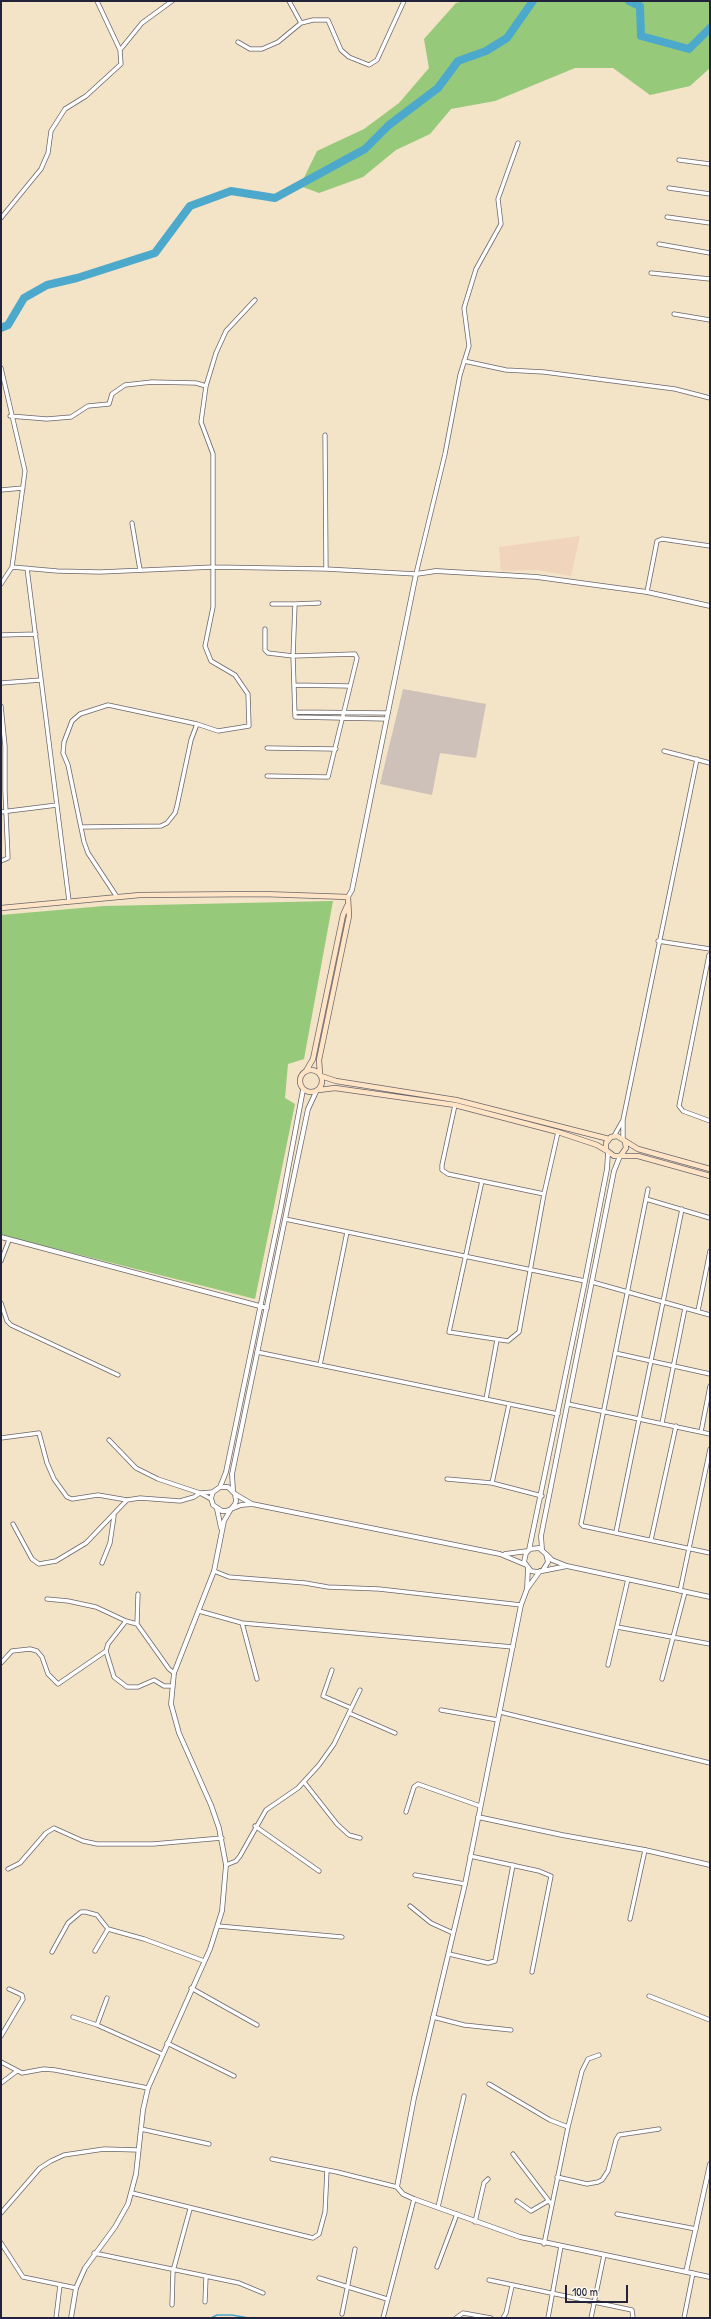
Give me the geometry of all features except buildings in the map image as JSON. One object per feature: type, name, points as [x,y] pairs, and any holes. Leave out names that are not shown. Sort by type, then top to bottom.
[{"type":"main road","points":[[1,908],[117,896],[214,894],[348,896],[349,916],[319,1060],[322,1084],[317,1091]]},
{"type":"main road","points":[[348,904],[343,915],[313,1058],[300,1080],[303,1090],[309,1093],[335,1088],[455,1106],[558,1132],[598,1145],[614,1156],[620,1155],[644,1158],[710,1176]]},
{"type":"main road","points":[[306,1071],[313,1070],[320,1075],[336,1081],[456,1100],[609,1139]]},
{"type":"main road","points":[[607,1152],[605,1146],[609,1139],[614,1136],[638,1149],[710,1169]]},
{"type":"main road","points":[[620,1155],[626,1148],[624,1141]]},
{"type":"street","points":[[1,218],[41,169],[48,153],[50,131],[65,109],[86,96],[121,64],[120,50],[97,1]]},
{"type":"street","points":[[120,50],[142,23],[172,1]]},
{"type":"street","points":[[289,1],[301,23]]},
{"type":"street","points":[[238,42],[250,49],[262,49],[278,42],[301,23],[313,20],[328,20],[341,50],[349,58],[369,65],[377,60],[404,1]]},
{"type":"street","points":[[348,896],[352,890],[416,574],[464,361],[469,346],[464,308],[476,269],[501,224],[498,199],[518,144]]},
{"type":"street","points":[[679,160],[710,164]]},
{"type":"street","points":[[669,188],[710,194]]},
{"type":"street","points":[[667,217],[710,223]]},
{"type":"street","points":[[659,244],[710,253]]},
{"type":"street","points":[[651,274],[710,279]]},
{"type":"street","points":[[117,896],[88,853],[68,765],[63,753],[64,742],[72,721],[80,714],[108,705],[197,724],[218,731],[250,726],[248,694],[235,675],[211,661],[205,646],[213,607],[213,454],[201,422],[206,386],[216,353],[226,331],[255,300]]},
{"type":"street","points":[[674,314],[710,320]]},
{"type":"street","points":[[464,361],[506,370],[544,372],[675,389],[710,398]]},
{"type":"street","points":[[1,368],[10,416],[24,471],[12,567],[1,584]]},
{"type":"street","points":[[10,416],[47,419],[71,417],[88,406],[109,404],[112,394],[125,385],[152,382],[196,383],[206,386]]},
{"type":"street","points":[[325,435],[326,569]]},
{"type":"street","points":[[1,490],[23,488]]},
{"type":"street","points":[[132,523],[140,570]]},
{"type":"street","points":[[647,592],[657,541],[662,539],[710,546]]},
{"type":"street","points":[[12,567],[72,572],[214,567],[326,569],[416,574],[436,572],[537,577],[647,592],[710,606]]},
{"type":"street","points":[[27,568],[69,901]]},
{"type":"street","points":[[272,604],[319,603]]},
{"type":"street","points":[[295,604],[295,717],[386,719]]},
{"type":"street","points":[[265,629],[265,650],[268,654],[294,656],[355,654],[357,658],[328,777],[267,776]]},
{"type":"street","points":[[1,635],[36,634]]},
{"type":"street","points":[[1,683],[41,680]]},
{"type":"street","points":[[294,685],[350,686]]},
{"type":"street","points":[[1,706],[3,791],[6,812],[8,858],[1,861]]},
{"type":"street","points":[[295,712],[388,713]]},
{"type":"street","points":[[82,827],[161,826],[167,823],[177,806],[191,740],[197,724]]},
{"type":"street","points":[[267,748],[336,749]]},
{"type":"street","points":[[664,751],[710,763]]},
{"type":"street","points":[[624,1141],[623,1120],[696,759]]},
{"type":"street","points":[[1,812],[57,805]]},
{"type":"street","points":[[658,941],[710,948],[710,956],[679,1106],[683,1111],[710,1121]]},
{"type":"street","points":[[1,1438],[39,1434],[46,1463],[68,1497],[78,1499],[98,1495],[127,1500],[140,1498],[180,1501],[194,1498],[200,1492],[213,1492],[220,1487],[226,1472],[261,1307],[300,1115],[303,1090]]},
{"type":"street","points":[[71,2318],[76,2288],[94,2253],[120,2220],[132,2194],[148,2088],[218,1926],[224,1899],[226,1866],[222,1838],[214,1810],[176,1725],[171,1704],[172,1686],[174,1673],[214,1571],[224,1521],[236,1501],[232,1474],[308,1109],[317,1091]]},
{"type":"street","points":[[455,1106],[442,1170],[448,1174],[544,1194]]},
{"type":"street","points":[[614,1136],[623,1120]]},
{"type":"street","points":[[482,1181],[464,1257],[449,1332],[508,1341],[519,1332],[544,1194],[558,1132]]},
{"type":"street","points":[[524,1564],[524,1556],[528,1550],[542,1496],[607,1169],[607,1152]]},
{"type":"street","points":[[542,1550],[541,1536],[614,1170],[620,1155]]},
{"type":"street","points":[[648,1189],[581,1524],[583,1526],[710,1553]]},
{"type":"street","points":[[646,1199],[710,1218]]},
{"type":"street","points":[[616,1532],[682,1209]]},
{"type":"street","points":[[285,1219],[464,1257],[531,1268],[585,1280]]},
{"type":"street","points":[[320,1365],[347,1232]]},
{"type":"street","points":[[1,1237],[266,1308]]},
{"type":"street","points":[[1,1261],[9,1240]]},
{"type":"street","points":[[698,1311],[710,1251]]},
{"type":"street","points":[[592,1282],[710,1315]]},
{"type":"street","points":[[1,1304],[7,1321],[11,1325],[118,1375]]},
{"type":"street","points":[[662,1423],[684,1308]]},
{"type":"street","points":[[486,1399],[497,1340]]},
{"type":"street","points":[[257,1352],[558,1414]]},
{"type":"street","points":[[615,1353],[650,1362],[710,1374]]},
{"type":"street","points":[[701,1432],[710,1386]]},
{"type":"street","points":[[492,1484],[509,1404]]},
{"type":"street","points":[[568,1404],[710,1434]]},
{"type":"street","points":[[651,1540],[676,1426]]},
{"type":"street","points":[[109,1440],[136,1468],[158,1479],[200,1492],[211,1499],[217,1509],[222,1534]]},
{"type":"street","points":[[680,1591],[710,1449]]},
{"type":"street","points":[[705,1474],[710,1475]]},
{"type":"street","points":[[447,1478],[492,1484],[542,1496]]},
{"type":"street","points":[[220,1487],[228,1487],[252,1504]]},
{"type":"street","points":[[211,1499],[213,1492]]},
{"type":"street","points":[[13,1524],[32,1559],[39,1564],[56,1561],[86,1543],[114,1516],[127,1500]]},
{"type":"street","points":[[217,1509],[222,1511],[241,1505],[252,1504],[500,1554],[524,1564],[534,1572],[567,1566]]},
{"type":"street","points":[[102,1563],[110,1543],[114,1516]]},
{"type":"street","points":[[500,1554],[536,1548],[542,1550],[552,1560],[567,1566],[710,1597]]},
{"type":"street","points":[[397,2187],[433,2017],[465,1884],[521,1605],[527,1589],[548,1562],[546,1554]]},
{"type":"street","points":[[527,1589],[528,1568]]},
{"type":"street","points":[[214,1571],[229,1577],[305,1583],[328,1587],[379,1589],[521,1605]]},
{"type":"street","points":[[608,1665],[628,1579]]},
{"type":"street","points":[[662,1679],[685,1592]]},
{"type":"street","points":[[138,1594],[137,1624],[168,1669],[174,1673]]},
{"type":"street","points":[[47,1599],[68,1601],[96,1607],[126,1621],[137,1624]]},
{"type":"street","points":[[199,1611],[242,1623],[513,1647]]},
{"type":"street","points":[[126,1621],[108,1644],[106,1651],[114,1677],[127,1687],[138,1687],[154,1680],[164,1686],[172,1686]]},
{"type":"street","points":[[242,1623],[257,1679]]},
{"type":"street","points":[[617,1627],[710,1644]]},
{"type":"street","points":[[1,1663],[12,1651],[30,1649],[37,1651],[42,1657],[48,1674],[58,1684],[106,1651]]},
{"type":"street","points":[[332,1670],[323,1696],[351,1708]]},
{"type":"street","points":[[226,1866],[236,1861],[240,1856],[255,1826],[266,1810],[304,1782],[327,1755],[360,1690]]},
{"type":"street","points":[[441,1710],[498,1720]]},
{"type":"street","points":[[500,1712],[710,1763]]},
{"type":"street","points":[[349,1713],[395,1733]]},
{"type":"street","points":[[304,1782],[338,1824],[350,1834],[360,1838]]},
{"type":"street","points":[[406,1812],[414,1787],[418,1784],[480,1806]]},
{"type":"street","points":[[478,1817],[562,1835],[645,1850],[710,1865]]},
{"type":"street","points":[[255,1826],[319,1871]]},
{"type":"street","points":[[8,1869],[20,1863],[46,1833],[54,1828],[84,1841],[97,1844],[153,1844],[222,1838]]},
{"type":"street","points":[[630,1919],[645,1850]]},
{"type":"street","points":[[470,1856],[539,1871],[551,1876],[532,1972]]},
{"type":"street","points":[[449,1954],[488,1963],[495,1961],[513,1865]]},
{"type":"street","points":[[415,1875],[465,1884]]},
{"type":"street","points":[[410,1906],[431,1923],[453,1933]]},
{"type":"street","points":[[52,1952],[62,1930],[81,1912],[93,1913],[108,1929],[144,1939],[204,1960]]},
{"type":"street","points":[[218,1926],[342,1937]]},
{"type":"street","points":[[95,1951],[108,1929]]},
{"type":"street","points":[[191,1988],[257,2025]]},
{"type":"street","points":[[1,2036],[23,1999],[22,1995],[9,1989]]},
{"type":"street","points":[[649,1996],[710,2020]]},
{"type":"street","points":[[97,2025],[107,1998]]},
{"type":"street","points":[[73,2017],[97,2025],[162,2054]]},
{"type":"street","points":[[433,2017],[464,2024],[511,2030]]},
{"type":"street","points":[[167,2043],[234,2076]]},
{"type":"street","points":[[544,2244],[568,2127],[584,2067],[588,2059],[599,2055]]},
{"type":"street","points":[[1,2062],[22,2073],[44,2069],[55,2070],[148,2088]]},
{"type":"street","points":[[1,2083],[17,2071]]},
{"type":"street","points":[[489,2084],[550,2120],[568,2127]]},
{"type":"street","points":[[438,2207],[464,2096]]},
{"type":"street","points":[[141,2129],[210,2144]]},
{"type":"street","points":[[557,2177],[587,2184],[598,2182],[602,2180],[608,2171],[616,2140],[619,2135],[659,2129]]},
{"type":"street","points":[[1,2213],[40,2168],[51,2161],[64,2156],[104,2149],[138,2150]]},
{"type":"street","points":[[513,2154],[552,2205]]},
{"type":"street","points":[[272,2159],[327,2170],[397,2187],[403,2194],[414,2199],[457,2214],[498,2231],[544,2244],[561,2246],[710,2277]]},
{"type":"street","points":[[686,2272],[710,2164]]},
{"type":"street","points":[[132,2194],[306,2237],[317,2237],[321,2230],[325,2212],[327,2170]]},
{"type":"street","points":[[475,2222],[484,2182],[488,2179]]},
{"type":"street","points":[[383,2318],[414,2199]]},
{"type":"street","points":[[517,2201],[531,2211],[548,2201]]},
{"type":"street","points":[[172,2305],[173,2271],[190,2209]]},
{"type":"street","points":[[437,2267],[457,2214]]},
{"type":"street","points":[[617,2214],[696,2229]]},
{"type":"street","points":[[1,2243],[20,2275],[33,2280],[76,2288]]},
{"type":"street","points":[[548,2318],[561,2246]]},
{"type":"street","points":[[342,2314],[355,2249]]},
{"type":"street","points":[[94,2253],[173,2271],[239,2283],[263,2292]]},
{"type":"street","points":[[591,2318],[604,2255]]},
{"type":"street","points":[[684,2318],[693,2273]]},
{"type":"street","points":[[204,2302],[206,2277]]},
{"type":"street","points":[[319,2278],[387,2299]]},
{"type":"street","points":[[489,2280],[632,2310],[633,2318]]},
{"type":"street","points":[[56,2318],[60,2285]]},
{"type":"street","points":[[503,2318],[506,2313],[512,2286]]},
{"type":"street","points":[[456,2318],[463,2313],[491,2318]]},
{"type":"shaded area","points":[[580,536],[571,576],[537,570],[501,571],[499,547]]},
{"type":"shaded area","points":[[403,689],[486,704],[476,758],[440,753],[432,795],[380,784]]},
{"type":"green space","points":[[463,1],[710,1],[710,68],[690,86],[650,95],[613,68],[575,68],[495,101],[451,109],[430,134],[396,150],[363,177],[319,193],[300,186],[317,151],[364,129],[399,103],[429,68],[424,39],[456,3]]},
{"type":"green space","points":[[333,901],[304,1059],[288,1064],[285,1098],[295,1104],[255,1299],[1,1235],[1,915],[104,906]]},
{"type":"waterway","points":[[1,328],[8,325],[24,298],[47,285],[77,278],[155,253],[190,206],[231,191],[275,198],[365,149],[389,125],[438,88],[458,61],[486,51],[507,38],[533,1]]},
{"type":"waterway","points":[[629,1],[640,6],[641,36],[689,49],[710,28]]},
{"type":"waterway","points":[[211,2318],[217,2315],[232,2315],[249,2318]]}]
